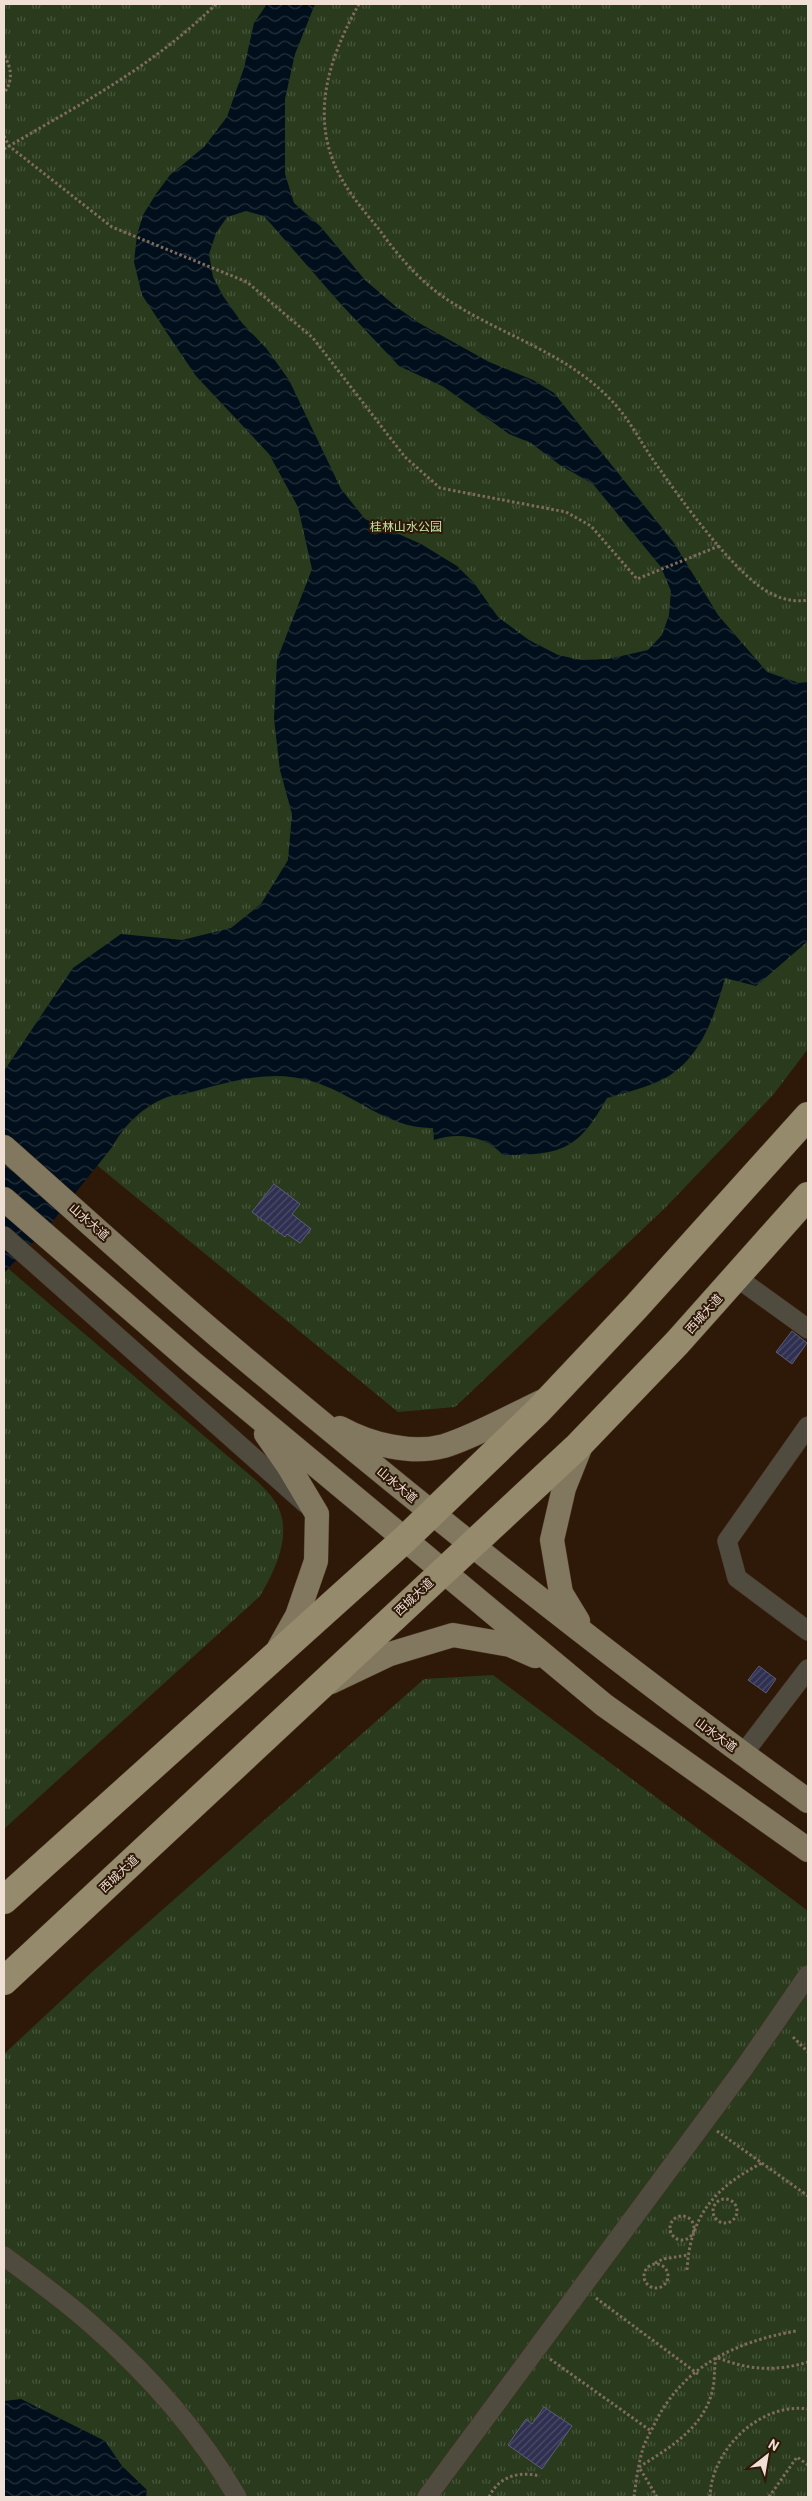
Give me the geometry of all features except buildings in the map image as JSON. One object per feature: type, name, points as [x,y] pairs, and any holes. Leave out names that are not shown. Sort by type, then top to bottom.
[{"type":"highway","points":[[4,1900],[405,1539],[551,1397],[642,1300],[808,1116]]},
{"type":"highway","name":"西城大道","points":[[4,1981],[583,1440],[678,1343],[808,1196]]},
{"type":"main road","name":"山水大道","points":[[4,1147],[217,1335],[432,1513],[679,1708],[808,1802]]},
{"type":"main road","points":[[4,1199],[247,1408],[604,1704],[808,1850]]},
{"type":"main road","points":[[303,1406],[354,1436],[408,1449],[443,1446],[551,1397]]},
{"type":"main road","points":[[247,1408],[288,1466],[317,1514],[316,1561],[296,1616],[274,1656]]},
{"type":"main road","points":[[583,1440],[564,1488],[552,1540],[561,1593],[585,1634]]},
{"type":"main road","points":[[318,1688],[390,1654],[453,1634],[510,1645],[560,1668]]},
{"type":"street","points":[[4,1236],[317,1514]]},
{"type":"street","points":[[736,1277],[808,1329]]},
{"type":"street","points":[[808,1426],[727,1541],[737,1578],[808,1631]]},
{"type":"street","points":[[742,1754],[808,1668]]},
{"type":"street","points":[[427,2497],[704,2122],[808,1975]]},
{"type":"street","points":[[4,2256],[91,2323],[180,2412],[218,2465],[237,2497]]},
{"type":"street","points":[[4,2266],[88,2333],[174,2418],[226,2497]]},
{"type":"path","points":[[4,149],[147,64],[172,45],[216,4]]},
{"type":"path","points":[[359,4],[335,50],[326,82],[324,104],[329,150],[338,172],[396,252],[428,284],[450,302],[572,366],[593,382],[626,416],[654,462],[719,546],[749,578],[771,594],[795,602],[808,600]]},
{"type":"path","points":[[4,56],[11,70],[10,80],[4,93]]},
{"type":"path","points":[[4,136],[9,146],[112,227],[247,282],[313,338],[405,457],[440,488],[566,512],[591,526],[637,579],[719,546]]},
{"type":"path","points":[[793,2037],[808,2052]]},
{"type":"path","points":[[704,2122],[808,2196]]},
{"type":"path","points":[[687,2270],[693,2233],[710,2201],[733,2179],[762,2163]]},
{"type":"path","points":[[721,2200],[732,2202],[737,2212],[734,2219],[727,2223],[719,2221],[714,2215],[715,2204],[721,2200]]},
{"type":"path","points":[[710,2201],[715,2204]]},
{"type":"path","points":[[678,2217],[685,2217],[692,2222],[693,2233],[687,2239],[680,2240],[671,2233],[670,2225],[678,2217]]},
{"type":"path","points":[[654,2264],[663,2266],[667,2273],[665,2284],[658,2287],[650,2286],[644,2276],[646,2269],[654,2264],[671,2257],[688,2255]]},
{"type":"path","points":[[582,2287],[696,2373]]},
{"type":"path","points":[[634,2497],[642,2450],[660,2412],[687,2379],[716,2357],[761,2337],[796,2331]]},
{"type":"path","points":[[536,2349],[651,2431]]},
{"type":"path","points":[[716,2357],[735,2365],[760,2369],[788,2368],[808,2362]]},
{"type":"path","points":[[639,2467],[685,2437],[702,2415],[713,2389],[716,2357]]},
{"type":"path","points":[[710,2497],[710,2486],[721,2456],[742,2431],[770,2414],[808,2409]]},
{"type":"path","points":[[769,2497],[797,2457],[808,2465]]},
{"type":"path","points":[[639,2467],[657,2497]]},
{"type":"path","points":[[489,2497],[493,2490],[510,2476],[518,2473],[540,2476]]},
{"type":"green space","name":"桂林山水公园","points":[[4,4],[808,4],[808,1049],[773,1095],[665,1208],[455,1407],[398,1412],[4,1089]]},
{"type":"green space","points":[[4,1265],[258,1482],[267,1491],[280,1512],[283,1536],[277,1562],[260,1596],[4,1829]]},
{"type":"green space","points":[[493,1675],[808,1911],[808,2497],[4,2497],[4,2054],[93,1971],[424,1679]]},
{"type":"water","points":[[267,4],[315,4],[295,54],[285,99],[285,174],[294,203],[320,226],[365,280],[395,306],[419,323],[489,362],[533,380],[554,393],[674,543],[718,615],[767,672],[799,683],[808,682],[808,941],[756,986],[725,978],[702,1040],[683,1065],[655,1083],[607,1098],[587,1129],[577,1139],[554,1151],[523,1155],[503,1155],[488,1144],[471,1137],[453,1136],[434,1140],[433,1128],[416,1127],[401,1123],[327,1087],[295,1077],[263,1076],[247,1078],[182,1095],[167,1097],[149,1106],[128,1124],[113,1146],[53,1221],[4,1273],[4,1071],[73,968],[121,934],[182,940],[231,928],[261,904],[288,860],[292,814],[280,770],[274,719],[277,660],[312,569],[298,507],[269,454],[196,376],[169,336],[142,295],[134,262],[137,235],[143,215],[156,194],[170,175],[204,147],[227,117],[244,68],[254,23]],"holes":[[[246,211],[264,216],[339,302],[399,366],[444,387],[509,434],[531,443],[560,465],[593,484],[661,567],[671,591],[669,615],[662,635],[648,650],[608,659],[581,660],[558,655],[529,640],[498,617],[474,583],[457,566],[421,544],[365,519],[341,489],[289,380],[266,348],[242,323],[223,296],[213,277],[209,254],[216,233],[227,217]]]},
{"type":"water","points":[[21,2399],[105,2441],[122,2466],[147,2490],[146,2497],[4,2497],[4,2401]]}]
